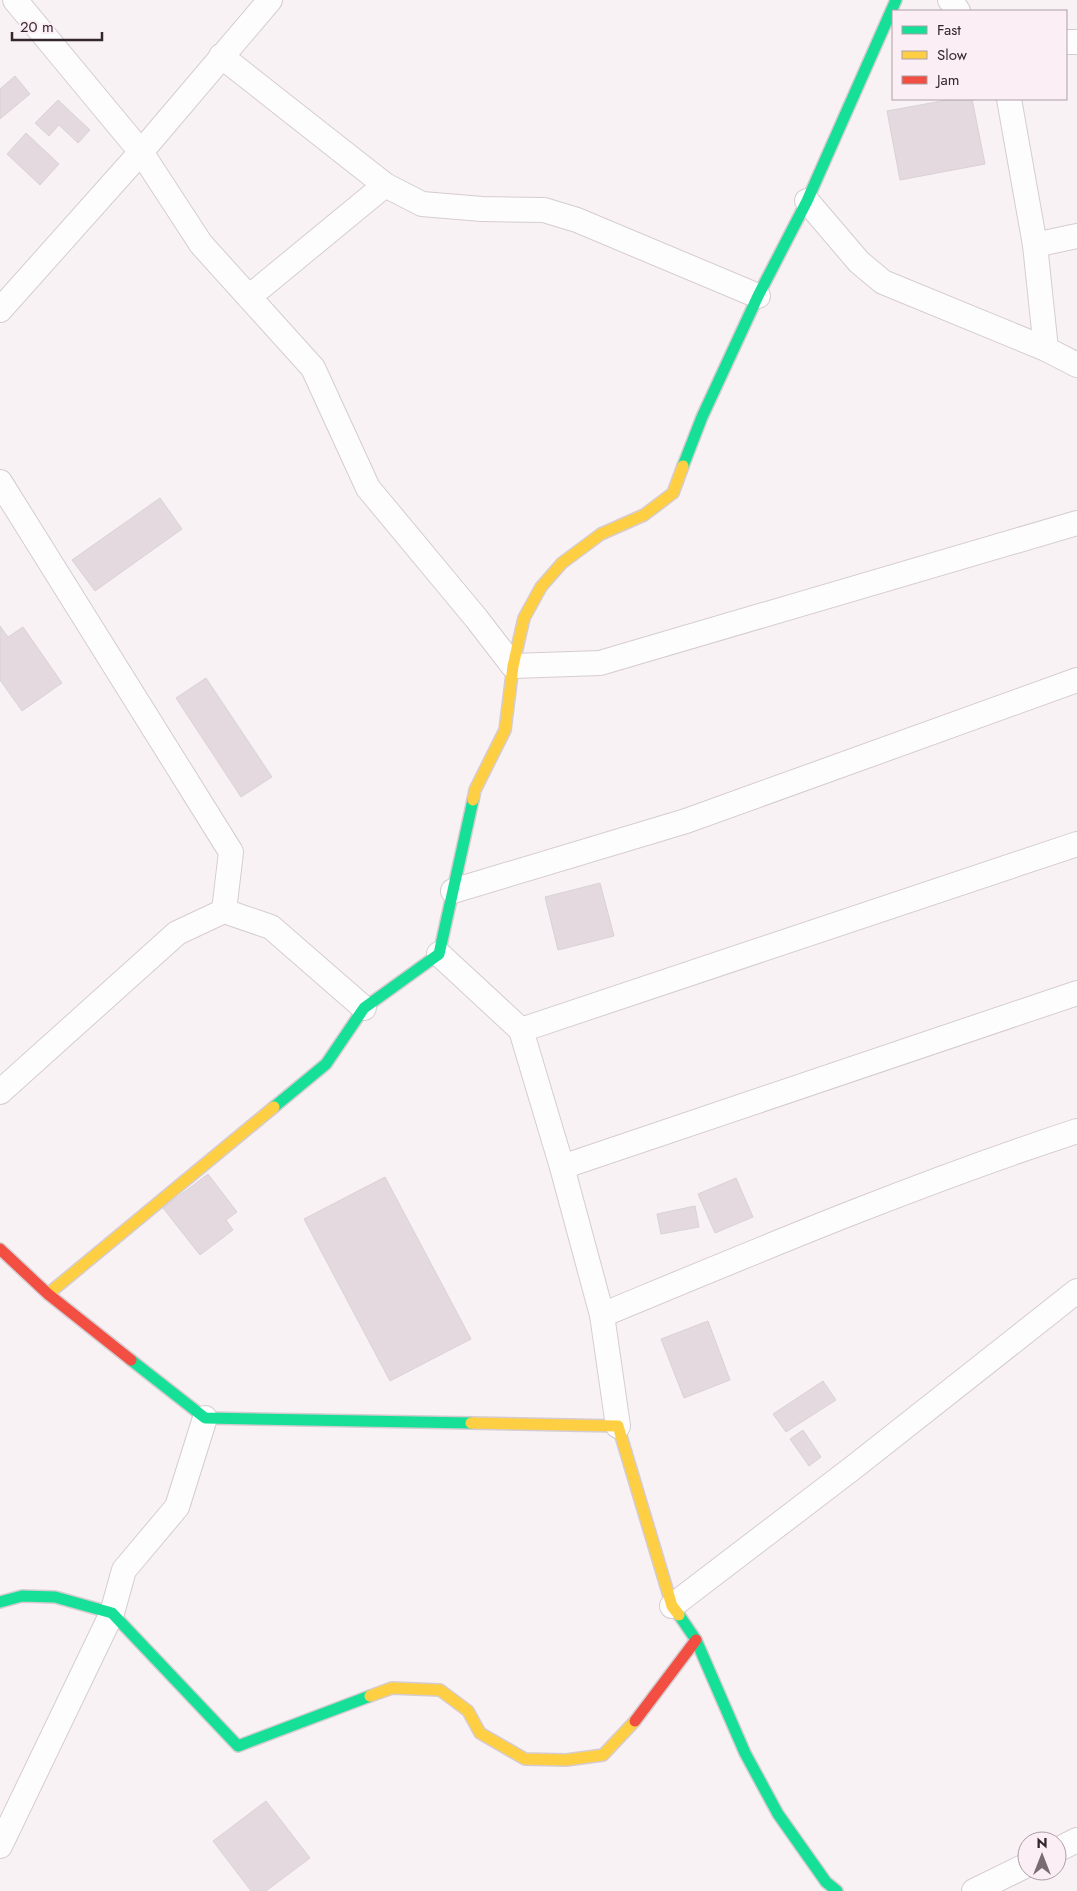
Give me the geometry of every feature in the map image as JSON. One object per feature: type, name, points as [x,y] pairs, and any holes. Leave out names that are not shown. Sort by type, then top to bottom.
[{"type":"street","points":[[15,0],[141,152],[200,244],[313,368],[368,488],[476,618],[513,666]]},
{"type":"street","points":[[0,310],[141,152],[270,0]]},
{"type":"street","points":[[48,1294],[326,1064],[364,1008],[439,954],[475,790],[505,730],[513,666],[524,618],[541,587],[562,563],[601,534],[644,515],[672,493],[702,417],[758,296],[807,201],[896,0]]},
{"type":"street","points":[[221,56],[385,185],[422,204],[482,209],[544,210],[577,220],[758,296]]},
{"type":"street","points":[[1009,100],[1035,245],[1046,349]]},
{"type":"street","points":[[248,297],[385,185]]},
{"type":"street","points":[[807,201],[858,262],[883,282],[1046,349],[1077,365]]},
{"type":"street","points":[[1035,245],[1077,236]]},
{"type":"street","points":[[0,482],[231,852],[224,911]]},
{"type":"street","points":[[513,666],[600,663],[1077,523]]},
{"type":"street","points":[[453,892],[686,821],[1077,680]]},
{"type":"street","points":[[521,1030],[1077,844]]},
{"type":"street","points":[[0,1092],[177,933],[224,911],[271,927],[364,1008]]},
{"type":"street","points":[[439,954],[521,1030],[562,1167],[602,1315],[618,1426],[672,1606],[696,1640],[745,1753],[778,1814],[826,1882],[837,1891]]},
{"type":"street","points":[[562,1167],[1077,992]]},
{"type":"street","points":[[602,1315],[830,1220],[1000,1156],[1077,1131]]},
{"type":"street","points":[[0,1249],[48,1294],[205,1418],[618,1426]]},
{"type":"street","points":[[672,1606],[854,1467],[1077,1291]]},
{"type":"street","points":[[0,1846],[112,1613],[124,1570],[177,1507],[205,1418]]},
{"type":"street","points":[[0,1602],[22,1596],[54,1597],[112,1613],[238,1746],[392,1688],[440,1690],[468,1711],[480,1733],[525,1759],[566,1760],[603,1755],[645,1711],[696,1640]]},
{"type":"street","points":[[974,1891],[1017,1870]]},
{"type":"building","points":[[15,76],[30,94],[0,119],[0,89]]},
{"type":"building","points":[[58,100],[90,130],[78,143],[59,125],[49,136],[35,123]]},
{"type":"building","points":[[948,100],[972,100],[985,164],[900,180],[887,111]]},
{"type":"building","points":[[26,133],[59,164],[40,185],[7,154]]},
{"type":"building","points":[[160,498],[182,529],[95,591],[72,560]]},
{"type":"building","points":[[0,626],[8,637],[23,627],[62,683],[22,711],[0,680]]},
{"type":"building","points":[[206,678],[272,777],[241,797],[176,698]]},
{"type":"building","points":[[600,883],[614,936],[558,950],[545,897]]},
{"type":"building","points":[[208,1174],[237,1212],[226,1220],[233,1230],[200,1255],[163,1208]]},
{"type":"building","points":[[385,1177],[471,1339],[390,1381],[304,1219]]},
{"type":"building","points":[[736,1178],[753,1217],[715,1233],[698,1194]]},
{"type":"building","points":[[695,1206],[699,1227],[661,1234],[657,1214]]},
{"type":"building","points":[[708,1321],[730,1380],[684,1398],[661,1339]]},
{"type":"building","points":[[823,1381],[836,1400],[786,1432],[773,1414]]},
{"type":"building","points":[[803,1430],[821,1457],[809,1466],[790,1439]]},
{"type":"building","points":[[266,1801],[310,1858],[266,1891],[251,1891],[213,1841]]},
{"type":"traffic: fast","points":[[683,466],[702,417],[758,296],[807,201],[896,0]]},
{"type":"traffic: fast","points":[[274,1107],[326,1064],[364,1008],[439,954],[473,800]]},
{"type":"traffic: fast","points":[[131,1360],[205,1418],[471,1423]]},
{"type":"traffic: fast","points":[[0,1602],[22,1596],[55,1597],[112,1613],[238,1746],[370,1696]]},
{"type":"traffic: fast","points":[[679,1615],[696,1640],[745,1753],[778,1814],[826,1882],[837,1891]]},
{"type":"traffic: slow","points":[[473,800],[475,790],[505,730],[513,666],[524,618],[541,587],[562,563],[601,534],[644,515],[673,493],[683,466]]},
{"type":"traffic: slow","points":[[48,1294],[274,1107]]},
{"type":"traffic: slow","points":[[471,1423],[618,1426],[672,1606],[679,1615]]},
{"type":"traffic: slow","points":[[370,1696],[392,1688],[440,1690],[468,1711],[480,1733],[525,1759],[566,1760],[603,1755],[635,1721]]},
{"type":"traffic: jam","points":[[0,1249],[48,1294],[131,1360]]},
{"type":"traffic: jam","points":[[635,1721],[696,1640]]}]
